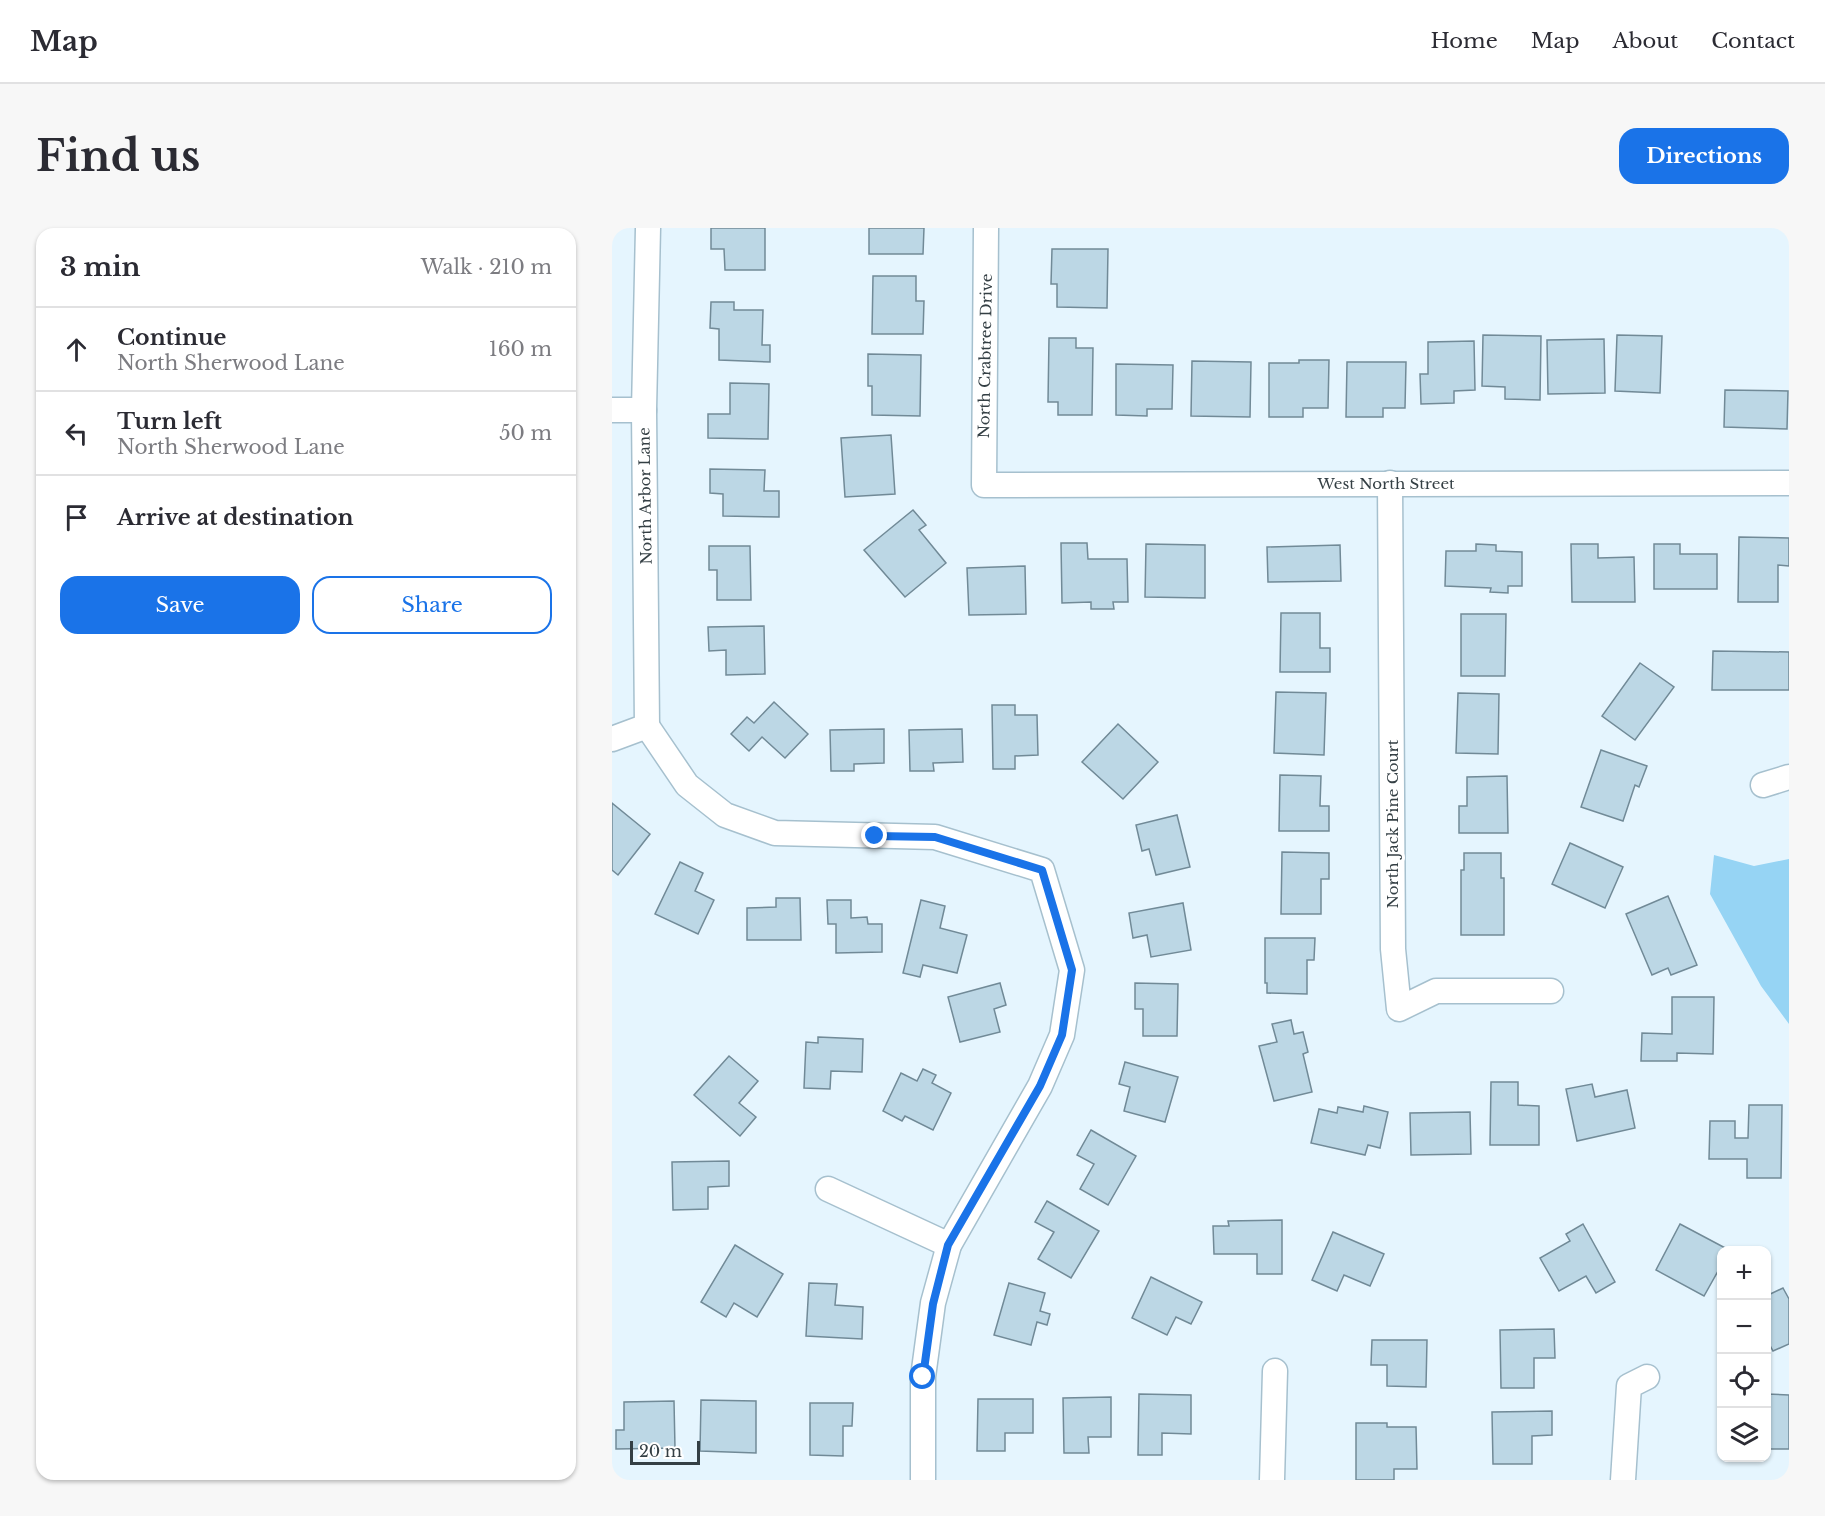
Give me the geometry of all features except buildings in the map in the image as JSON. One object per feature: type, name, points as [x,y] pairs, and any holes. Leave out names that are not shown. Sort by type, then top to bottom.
[{"type":"street","name":"North Arbor Lane","points":[[647,726],[644,410],[648,228]]},
{"type":"street","name":"North Crabtree Drive","points":[[984,485],[986,228]]},
{"type":"street","points":[[612,410],[644,410]]},
{"type":"street","name":"North Jack Pine Court","points":[[1389,483],[1393,949],[1399,1009],[1436,991],[1551,992]]},
{"type":"street","name":"West North Street","points":[[984,485],[1789,483]]},
{"type":"street","points":[[612,739],[647,726],[687,785],[725,815],[765,830],[775,833],[935,837],[1042,870],[1072,970],[1062,1035],[1040,1086],[948,1245],[933,1304],[923,1377],[923,1480]]},
{"type":"street","points":[[1763,785],[1789,777]]},
{"type":"street","points":[[828,1189],[948,1245]]},
{"type":"street","points":[[1272,1480],[1275,1371]]},
{"type":"street","points":[[1623,1480],[1629,1386],[1647,1377]]},
{"type":"shaded area","points":[[1714,855],[1754,866],[1789,859],[1789,1024],[1761,986],[1710,894]]},
{"type":"route","points":[[875,836],[935,837],[1042,870],[1072,970],[1062,1035],[1040,1086],[948,1245],[933,1304],[923,1377]]}]
